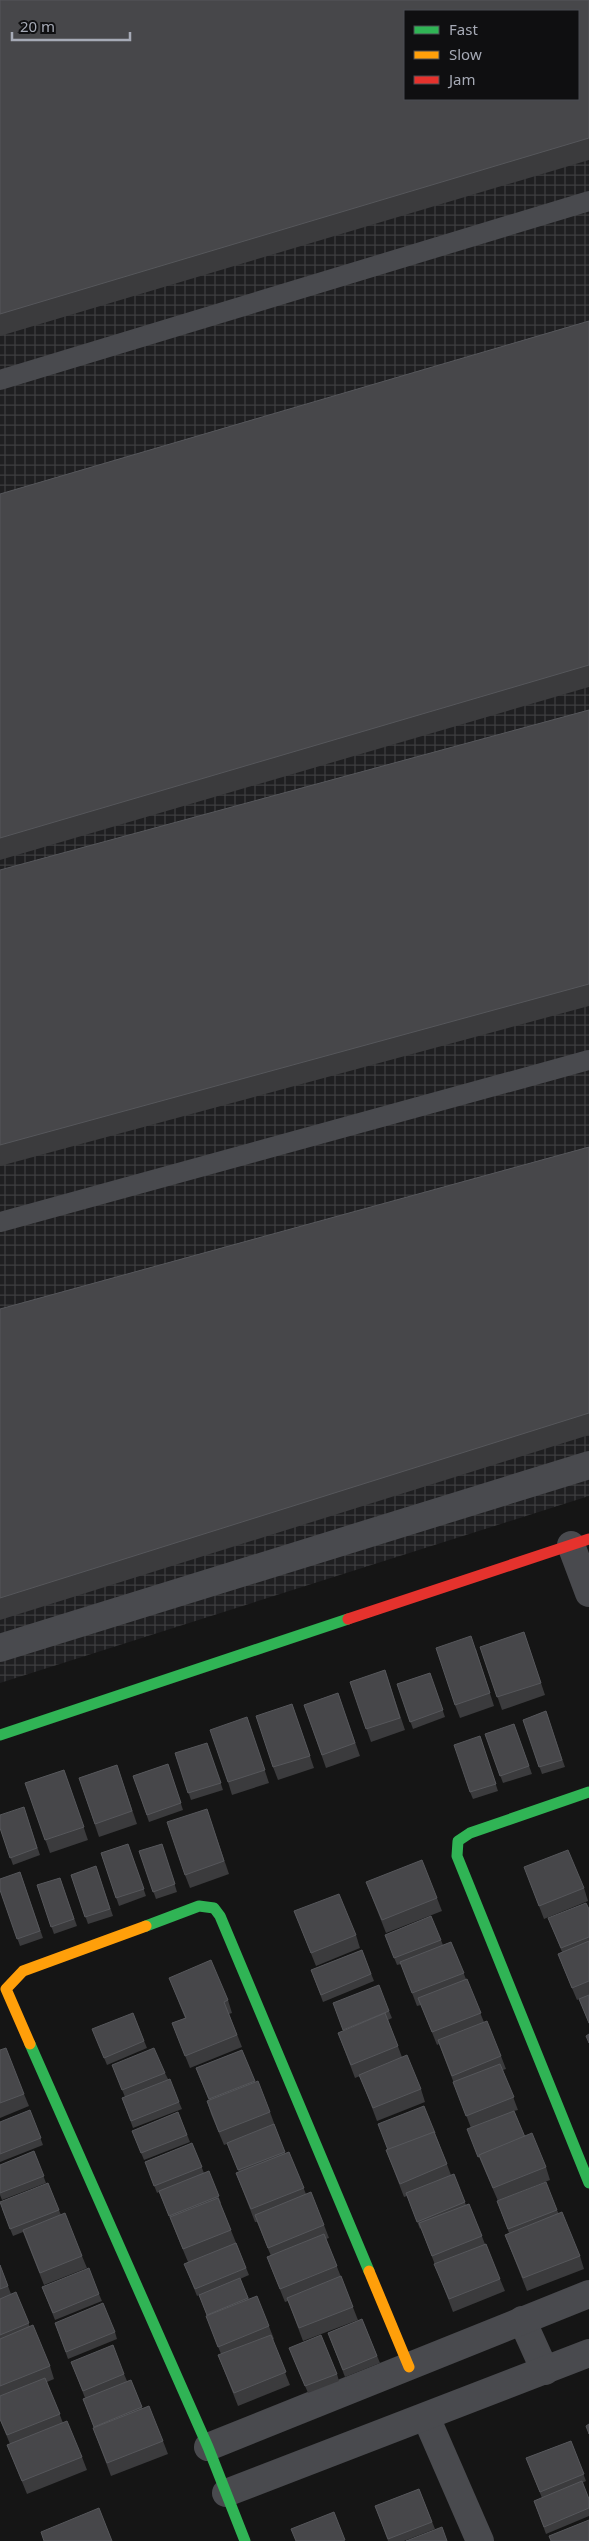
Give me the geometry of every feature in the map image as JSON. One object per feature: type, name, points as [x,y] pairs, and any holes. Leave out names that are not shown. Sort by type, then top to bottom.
[{"type":"street","points":[[0,1648],[589,1465]]},
{"type":"street","points":[[0,1735],[580,1542],[589,1593]]},
{"type":"street","points":[[589,1792],[470,1833],[458,1841],[457,1856],[589,2183]]},
{"type":"street","points":[[245,2541],[208,2447],[6,1989],[22,1971],[199,1906],[214,1908],[224,1926],[409,2367]]},
{"type":"street","points":[[208,2447],[589,2294]]},
{"type":"street","points":[[522,2320],[545,2371]]},
{"type":"street","points":[[226,2493],[589,2353]]},
{"type":"street","points":[[426,2417],[480,2541]]},
{"type":"lane","points":[[0,380],[589,201]]},
{"type":"lane","points":[[0,1222],[589,1060]]},
{"type":"shaded area","points":[[0,0],[589,0],[589,1496],[0,1683]]},
{"type":"building","points":[[0,0],[589,0],[589,138],[0,314]]},
{"type":"building","points":[[589,321],[589,665],[0,838],[0,494]]},
{"type":"building","points":[[589,710],[589,984],[0,1145],[0,870]]},
{"type":"building","points":[[589,1147],[589,1413],[0,1598],[0,1309]]},
{"type":"building","points":[[524,1632],[541,1683],[497,1697],[480,1647]]},
{"type":"building","points":[[471,1636],[490,1693],[455,1705],[436,1648]]},
{"type":"building","points":[[385,1670],[400,1718],[366,1729],[350,1682]]},
{"type":"building","points":[[430,1673],[443,1710],[410,1722],[397,1684]]},
{"type":"building","points":[[338,1693],[355,1743],[322,1755],[304,1705]]},
{"type":"building","points":[[292,1704],[310,1756],[273,1767],[256,1716]]},
{"type":"building","points":[[546,1711],[562,1760],[539,1767],[523,1720]]},
{"type":"building","points":[[247,1717],[265,1770],[228,1782],[210,1730]]},
{"type":"building","points":[[514,1724],[529,1766],[500,1776],[485,1734]]},
{"type":"building","points":[[480,1736],[496,1784],[470,1792],[454,1745]]},
{"type":"building","points":[[207,1743],[221,1783],[188,1793],[175,1753]]},
{"type":"building","points":[[168,1764],[181,1803],[147,1815],[133,1776]]},
{"type":"building","points":[[117,1765],[132,1811],[95,1824],[79,1778]]},
{"type":"building","points":[[64,1770],[84,1827],[45,1840],[25,1783]]},
{"type":"building","points":[[24,1807],[37,1848],[10,1858],[0,1828],[0,1815]]},
{"type":"building","points":[[207,1809],[224,1861],[185,1875],[167,1822]]},
{"type":"building","points":[[128,1844],[144,1889],[116,1898],[101,1853]]},
{"type":"building","points":[[162,1844],[175,1884],[153,1892],[139,1851]]},
{"type":"building","points":[[568,1850],[584,1888],[539,1906],[524,1867]]},
{"type":"building","points":[[422,1860],[437,1898],[382,1920],[366,1882]]},
{"type":"building","points":[[96,1866],[110,1909],[85,1917],[71,1875]]},
{"type":"building","points":[[20,1872],[40,1931],[17,1939],[0,1890],[0,1879]]},
{"type":"building","points":[[60,1878],[74,1919],[51,1927],[37,1885]]},
{"type":"building","points":[[339,1894],[356,1935],[311,1953],[294,1911]]},
{"type":"building","points":[[586,1903],[589,1909],[589,1937],[561,1948],[548,1918]]},
{"type":"building","points":[[431,1916],[441,1940],[394,1958],[385,1935]]},
{"type":"building","points":[[589,1941],[589,1981],[572,1988],[558,1954]]},
{"type":"building","points":[[451,1942],[464,1973],[412,1993],[400,1962]]},
{"type":"building","points":[[362,1950],[371,1974],[321,1995],[311,1970]]},
{"type":"building","points":[[211,1960],[228,2000],[224,2002],[237,2035],[185,2056],[172,2023],[186,2018],[169,1978]]},
{"type":"building","points":[[467,1979],[481,2013],[432,2032],[418,1998]]},
{"type":"building","points":[[379,1985],[389,2011],[343,2030],[333,2003]]},
{"type":"building","points":[[589,1995],[589,2023],[579,1999]]},
{"type":"building","points":[[133,2013],[144,2041],[104,2058],[92,2029]]},
{"type":"building","points":[[385,2013],[398,2046],[351,2065],[338,2033]]},
{"type":"building","points":[[487,2021],[501,2056],[452,2076],[438,2040]]},
{"type":"building","points":[[6,2048],[24,2094],[0,2103],[0,2050]]},
{"type":"building","points":[[154,2048],[165,2073],[122,2090],[112,2065]]},
{"type":"building","points":[[242,2050],[255,2081],[209,2099],[196,2068]]},
{"type":"building","points":[[407,2055],[421,2089],[373,2108],[359,2075]]},
{"type":"building","points":[[500,2064],[514,2097],[466,2116],[453,2082]]},
{"type":"building","points":[[170,2079],[179,2102],[131,2121],[122,2098]]},
{"type":"building","points":[[258,2081],[270,2112],[219,2132],[207,2101]]},
{"type":"building","points":[[424,2106],[435,2133],[388,2150],[378,2124]]},
{"type":"building","points":[[30,2110],[41,2138],[0,2154],[0,2122]]},
{"type":"building","points":[[514,2111],[525,2137],[478,2157],[467,2129]]},
{"type":"building","points":[[178,2112],[187,2135],[141,2153],[132,2131]]},
{"type":"building","points":[[274,2124],[285,2152],[238,2170],[227,2143]]},
{"type":"building","points":[[434,2132],[447,2164],[400,2184],[386,2150]]},
{"type":"building","points":[[532,2133],[546,2167],[493,2188],[479,2155]]},
{"type":"building","points":[[192,2143],[202,2167],[154,2186],[145,2162]]},
{"type":"building","points":[[34,2151],[44,2176],[0,2193],[0,2165]]},
{"type":"building","points":[[289,2152],[304,2188],[251,2209],[236,2173]]},
{"type":"building","points":[[209,2171],[219,2196],[169,2216],[159,2191]]},
{"type":"building","points":[[454,2174],[465,2202],[417,2222],[406,2193]]},
{"type":"building","points":[[546,2182],[557,2210],[508,2229],[497,2201]]},
{"type":"building","points":[[48,2183],[59,2210],[10,2229],[0,2202]]},
{"type":"building","points":[[311,2192],[324,2225],[268,2248],[255,2215]]},
{"type":"building","points":[[218,2198],[231,2230],[183,2249],[170,2217]]},
{"type":"building","points":[[469,2204],[482,2236],[432,2256],[419,2223]]},
{"type":"building","points":[[562,2212],[580,2256],[523,2278],[505,2235]]},
{"type":"building","points":[[65,2213],[82,2256],[40,2273],[23,2230]]},
{"type":"building","points":[[324,2234],[337,2266],[280,2289],[267,2257]]},
{"type":"building","points":[[236,2243],[246,2268],[195,2289],[184,2264]]},
{"type":"building","points":[[486,2244],[500,2279],[449,2299],[434,2264]]},
{"type":"building","points":[[0,2265],[8,2286],[0,2289]]},
{"type":"building","points":[[89,2268],[99,2294],[53,2313],[42,2287]]},
{"type":"building","points":[[341,2276],[353,2307],[299,2328],[287,2298]]},
{"type":"building","points":[[240,2278],[248,2298],[207,2315],[199,2295]]},
{"type":"building","points":[[16,2292],[29,2323],[0,2335],[0,2299]]},
{"type":"building","points":[[257,2296],[269,2326],[218,2347],[206,2316]]},
{"type":"building","points":[[103,2303],[115,2332],[66,2352],[55,2323]]},
{"type":"building","points":[[362,2319],[377,2356],[343,2370],[328,2333]]},
{"type":"building","points":[[33,2325],[50,2366],[0,2386],[0,2339]]},
{"type":"building","points":[[271,2335],[286,2372],[234,2393],[218,2355]]},
{"type":"building","points":[[321,2335],[337,2374],[305,2386],[289,2348]]},
{"type":"building","points":[[113,2345],[124,2374],[83,2391],[71,2362]]},
{"type":"building","points":[[45,2378],[60,2414],[7,2435],[0,2419],[0,2396]]},
{"type":"building","points":[[131,2380],[142,2407],[94,2427],[83,2399]]},
{"type":"building","points":[[149,2406],[163,2441],[107,2463],[93,2428]]},
{"type":"building","points":[[67,2421],[82,2457],[22,2481],[7,2445]]},
{"type":"building","points":[[571,2441],[584,2474],[540,2492],[526,2458]]},
{"type":"building","points":[[582,2481],[589,2499],[589,2508],[544,2527],[534,2501]]},
{"type":"building","points":[[419,2489],[432,2522],[388,2539],[375,2506]]},
{"type":"building","points":[[99,2508],[112,2541],[44,2541],[41,2532]]},
{"type":"building","points":[[334,2512],[345,2540],[296,2541],[291,2529]]},
{"type":"building","points":[[589,2520],[589,2541],[551,2541],[549,2536]]},
{"type":"building","points":[[442,2527],[447,2541],[406,2541]]},
{"type":"traffic: fast","points":[[0,1735],[348,1619]]},
{"type":"traffic: fast","points":[[589,1792],[470,1833],[458,1841],[457,1856],[589,2183]]},
{"type":"traffic: fast","points":[[146,1926],[199,1906],[214,1908],[220,1916],[369,2271]]},
{"type":"traffic: fast","points":[[30,2044],[208,2447],[245,2541]]},
{"type":"traffic: slow","points":[[30,2044],[6,1989],[23,1971],[146,1926]]},
{"type":"traffic: slow","points":[[369,2271],[409,2367]]},
{"type":"traffic: jam","points":[[348,1619],[589,1539]]}]
